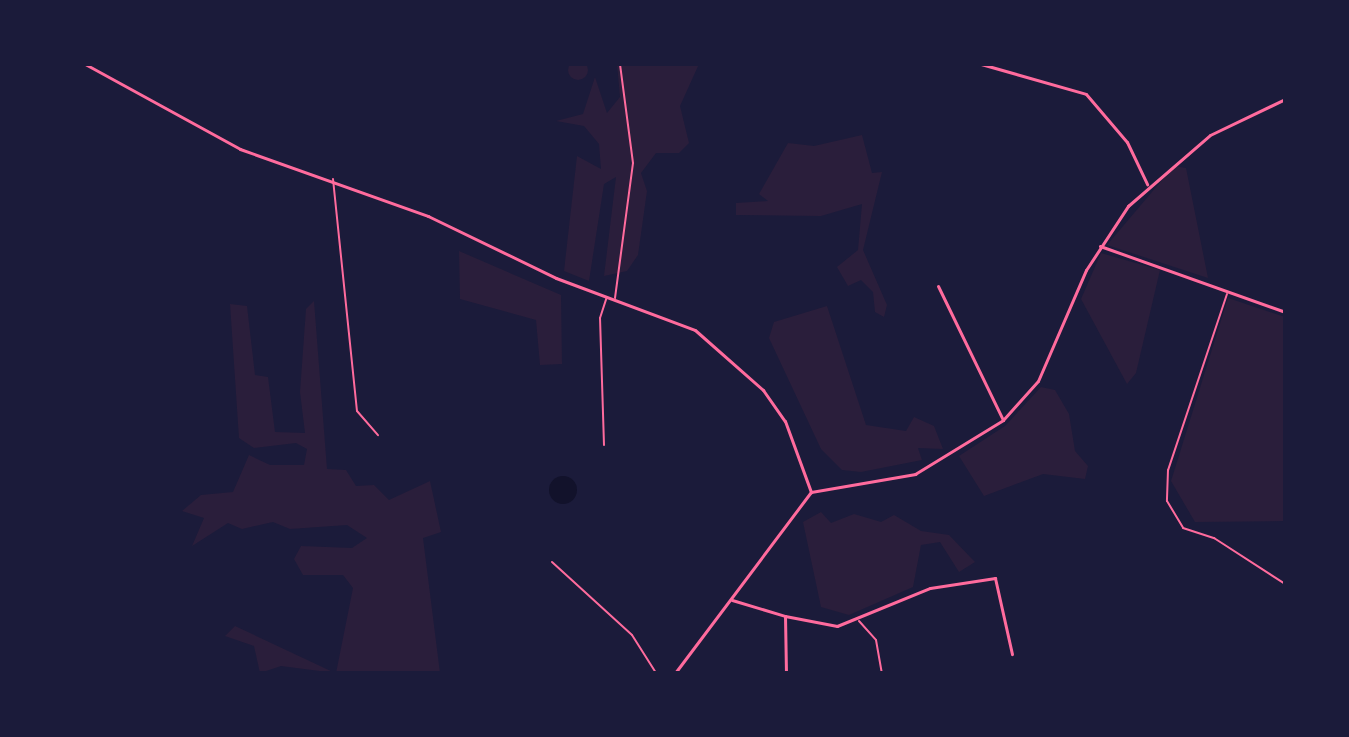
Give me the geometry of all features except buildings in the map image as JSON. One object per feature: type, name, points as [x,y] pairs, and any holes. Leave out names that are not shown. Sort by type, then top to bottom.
[{"type":"street","points":[[85,64],[240,149],[333,179],[607,297],[695,330],[734,358],[785,421],[811,492]]},
{"type":"street","points":[[981,64],[1086,94],[1110,117],[1147,184]]},
{"type":"street","points":[[675,673],[811,492],[915,474],[1003,420],[1038,381],[1100,246],[1147,184],[1210,135],[1285,99]]},
{"type":"street","points":[[1100,246],[1285,312]]},
{"type":"street","points":[[938,286],[1003,420]]},
{"type":"street","points":[[732,599],[826,627],[859,621],[930,588],[1000,581],[1012,654]]},
{"type":"street","points":[[785,616],[786,673]]},
{"type":"lane","points":[[615,299],[633,163],[620,64]]},
{"type":"lane","points":[[333,179],[357,411],[378,435]]},
{"type":"lane","points":[[1228,291],[1168,470],[1167,501],[1183,528],[1214,538],[1285,584]]},
{"type":"lane","points":[[604,445],[600,318],[607,297]]},
{"type":"lane","points":[[552,562],[632,635],[656,673]]},
{"type":"lane","points":[[859,621],[876,640],[882,673]]},
{"type":"shaded area","points":[[578,60],[585,63],[588,70],[585,77],[578,80],[571,77],[568,70],[571,63]]},
{"type":"shaded area","points":[[617,64],[699,64],[680,106],[689,143],[679,153],[656,153],[641,173],[647,191],[638,255],[627,271],[604,276],[616,177],[604,184],[589,281],[564,271],[577,156],[601,169],[599,144],[584,126],[556,121],[583,114],[595,77],[607,113],[620,97]]},
{"type":"shaded area","points":[[862,135],[872,173],[882,172],[863,250],[887,305],[884,317],[875,312],[873,292],[861,280],[848,286],[837,267],[858,250],[862,204],[821,216],[736,215],[736,203],[768,201],[759,194],[788,143],[814,146]]},
{"type":"shaded area","points":[[1174,166],[1186,168],[1208,278],[1107,245]]},
{"type":"shaded area","points":[[459,251],[561,295],[562,364],[540,365],[536,320],[460,299]]},
{"type":"shaded area","points":[[1101,253],[1160,270],[1136,373],[1127,384],[1081,299]]},
{"type":"shaded area","points":[[1228,298],[1285,317],[1285,521],[1195,522],[1171,481]]},
{"type":"shaded area","points":[[314,301],[327,469],[346,470],[356,486],[374,485],[389,500],[430,481],[441,532],[423,538],[440,673],[336,673],[353,588],[343,575],[303,575],[294,559],[301,546],[352,548],[367,538],[347,525],[290,529],[273,522],[242,529],[228,523],[192,546],[204,518],[182,511],[201,495],[233,492],[249,455],[270,465],[304,465],[307,449],[296,443],[254,448],[239,438],[230,304],[247,306],[255,375],[268,377],[275,432],[305,433],[300,392],[306,309]]},
{"type":"shaded area","points":[[827,306],[866,425],[906,431],[914,417],[934,426],[943,449],[918,448],[922,460],[861,472],[842,470],[821,449],[769,338],[774,322]]},
{"type":"shaded area","points":[[1041,387],[1055,390],[1069,414],[1075,451],[1088,466],[1085,479],[1043,474],[984,496],[959,456],[1005,426]]},
{"type":"shaded area","points":[[563,476],[573,480],[577,490],[573,500],[563,504],[553,500],[549,490],[553,480]]},
{"type":"shaded area","points":[[821,512],[831,523],[854,514],[881,522],[894,515],[921,531],[949,535],[975,562],[959,572],[940,542],[921,545],[913,587],[849,615],[821,607],[803,522]]},
{"type":"shaded area","points":[[235,626],[335,673],[281,666],[260,673],[254,646],[225,636]]}]
